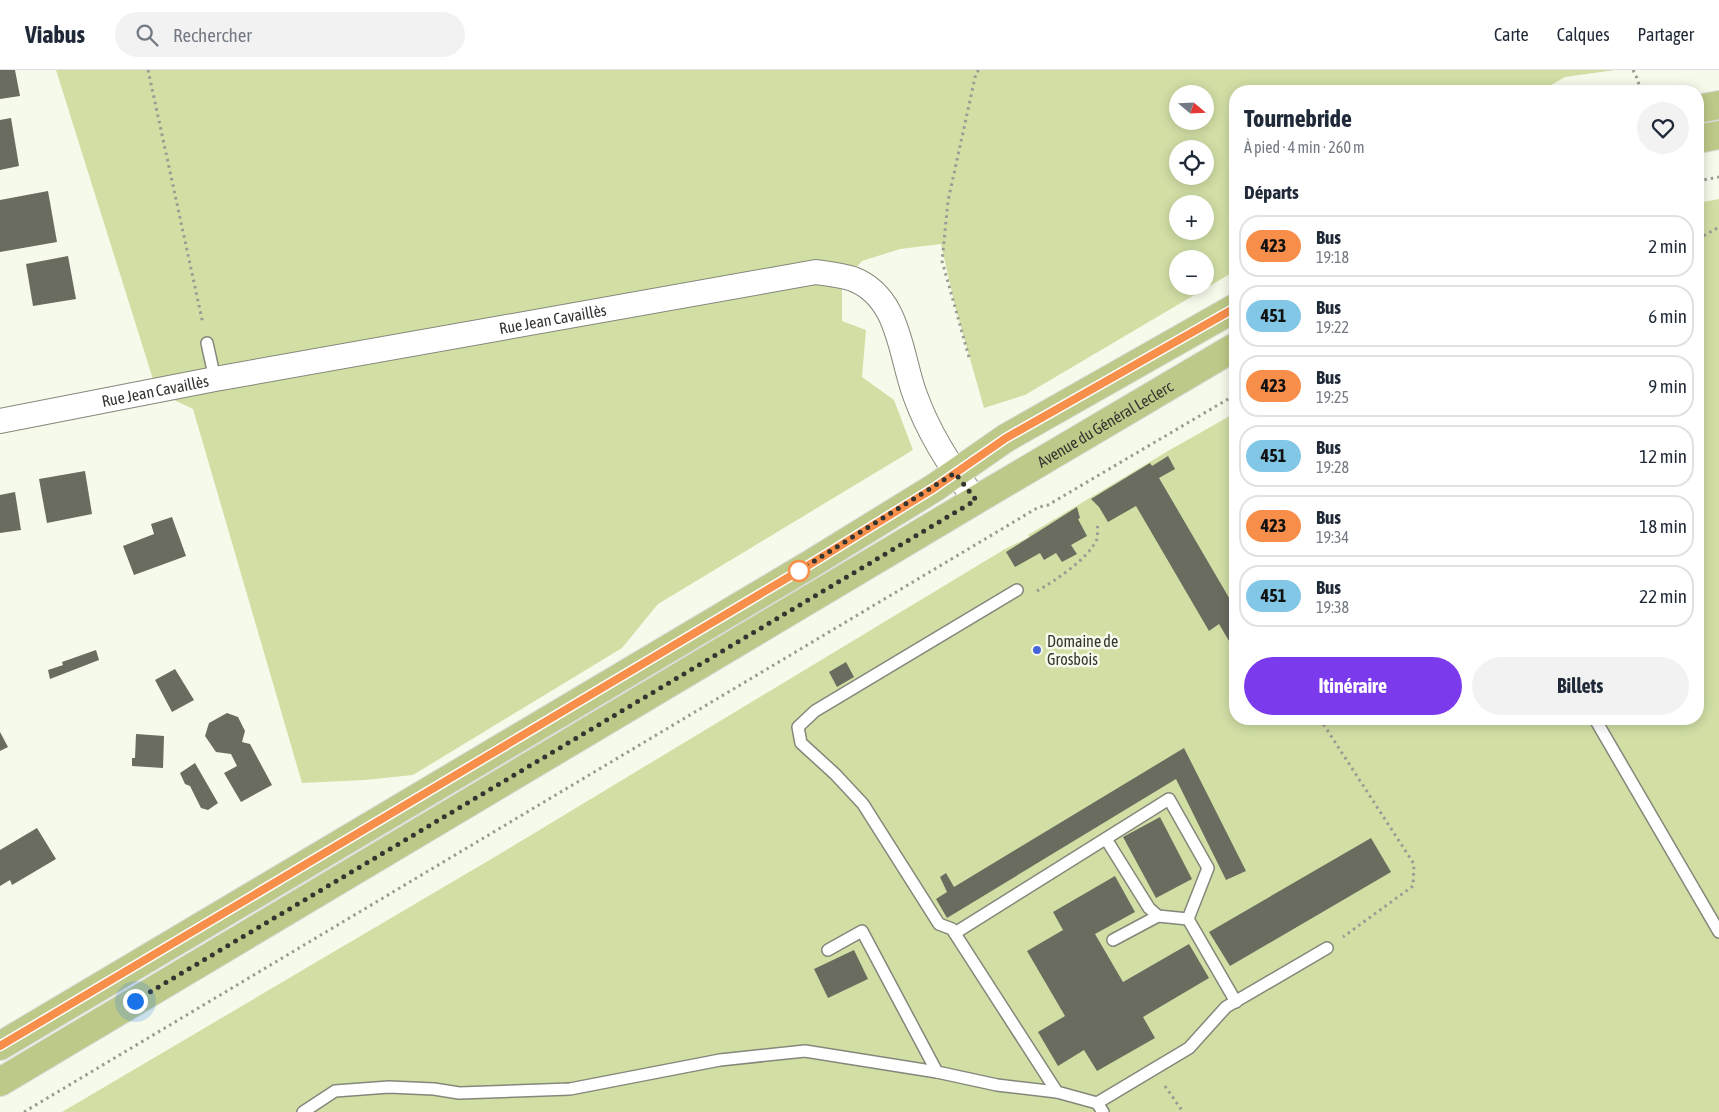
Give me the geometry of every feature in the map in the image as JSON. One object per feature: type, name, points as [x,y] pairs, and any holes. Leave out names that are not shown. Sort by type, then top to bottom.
[{"type":"main road","points":[[1704,108],[1719,105]]},
{"type":"main road","points":[[1704,138],[1719,134]]},
{"type":"main road","points":[[0,1046],[801,570],[955,473],[1006,438],[1229,311]]},
{"type":"main road","name":"Avenue du Général Leclerc","points":[[0,1082],[1229,351]]},
{"type":"street","name":"Rue Jean Cavaillès","points":[[0,422],[215,379],[816,272],[855,280],[870,290],[885,304],[898,333],[914,394],[933,437],[955,473],[976,500]]},
{"type":"lane","points":[[207,343],[215,379]]},
{"type":"lane","points":[[1017,590],[815,711],[798,727],[801,743],[835,774],[863,804],[938,924],[952,929],[955,933],[1057,1092]]},
{"type":"lane","points":[[1598,725],[1719,932]]},
{"type":"lane","points":[[955,933],[1169,799],[1208,868],[1188,919]]},
{"type":"lane","points":[[1106,839],[1149,908],[1158,916]]},
{"type":"lane","points":[[1114,940],[1158,916],[1188,919]]},
{"type":"lane","points":[[1188,919],[1236,1002]]},
{"type":"lane","points":[[828,950],[862,932],[937,1072]]},
{"type":"lane","points":[[303,1112],[335,1091],[390,1087],[434,1089],[459,1093],[570,1089],[720,1060],[805,1051],[937,1072],[997,1085],[1057,1092],[1100,1108],[1154,1069],[1189,1048],[1226,1007],[1327,948]]},
{"type":"path","points":[[148,70],[207,343]]},
{"type":"path","points":[[969,357],[942,261],[948,201],[978,70]]},
{"type":"path","points":[[1633,70],[1639,85]]},
{"type":"path","points":[[1704,180],[1719,177]]},
{"type":"path","points":[[1704,236],[1719,227]]},
{"type":"path","points":[[24,1112],[1032,511],[1048,505],[1229,399]]},
{"type":"path","points":[[1017,590],[1022,600],[1050,584],[1074,566],[1097,538],[1098,523]]},
{"type":"path","points":[[1324,725],[1414,864],[1413,886],[1327,948]]},
{"type":"path","points":[[1154,1069],[1183,1112]]},
{"type":"green space","points":[[56,70],[1615,70],[1565,77],[1551,85],[1229,85],[1229,275],[1214,283],[1214,250],[1169,250],[1169,295],[1194,295],[1025,395],[984,408],[955,306],[941,244],[900,249],[862,261],[842,284],[842,321],[866,330],[862,377],[894,400],[913,450],[658,604],[622,648],[413,775],[365,780],[302,783],[193,409],[157,392]]},
{"type":"green space","name":"Domaine de Grosbois","points":[[1719,199],[1719,1112],[62,1112],[493,858],[1005,549],[1029,537],[1028,535],[1168,451],[1229,416],[1229,725],[1704,725],[1704,202]]},
{"type":"building","points":[[0,70],[15,70],[20,96],[0,99]]},
{"type":"building","points":[[11,118],[19,166],[0,170],[0,120]]},
{"type":"building","points":[[48,191],[57,242],[0,252],[0,200]]},
{"type":"building","points":[[68,256],[76,299],[33,306],[26,264]]},
{"type":"building","points":[[1168,456],[1175,469],[1159,478],[1229,598],[1229,641],[1219,624],[1209,631],[1136,506],[1108,522],[1099,507],[1091,499],[1150,463],[1152,466]]},
{"type":"building","points":[[85,471],[92,514],[47,523],[39,479]]},
{"type":"building","points":[[15,492],[21,530],[0,533],[0,495]]},
{"type":"building","points":[[1077,507],[1080,518],[1078,519],[1087,536],[1071,545],[1077,554],[1062,562],[1056,553],[1044,560],[1040,553],[1015,567],[1006,552]]},
{"type":"building","points":[[172,517],[186,556],[134,575],[123,546],[154,534],[151,524]]},
{"type":"building","points":[[96,650],[99,660],[50,679],[48,670],[63,665],[62,662]]},
{"type":"building","points":[[846,662],[854,677],[837,687],[829,672]]},
{"type":"building","points":[[175,669],[194,700],[172,712],[155,680]]},
{"type":"building","points":[[227,713],[238,717],[245,731],[242,742],[250,744],[272,785],[241,802],[224,773],[237,766],[231,754],[216,752],[205,736],[209,723]]},
{"type":"building","points":[[0,732],[8,747],[0,751]]},
{"type":"building","points":[[136,734],[164,736],[163,768],[132,766],[132,758],[135,758]]},
{"type":"building","points":[[1184,748],[1246,871],[1226,880],[1176,779],[947,918],[936,899],[947,892],[940,877],[946,873],[954,887]]},
{"type":"building","points":[[195,763],[218,803],[208,810],[201,808],[190,786],[185,784],[180,773]]},
{"type":"building","points":[[1160,817],[1192,879],[1156,898],[1123,837]]},
{"type":"building","points":[[37,828],[56,859],[12,885],[10,880],[0,886],[0,850]]},
{"type":"building","points":[[1371,838],[1391,872],[1230,966],[1209,932]]},
{"type":"building","points":[[1115,876],[1135,912],[1095,934],[1123,982],[1189,944],[1209,978],[1143,1017],[1155,1038],[1097,1071],[1084,1050],[1058,1066],[1038,1032],[1065,1016],[1027,951],[1063,930],[1053,912]]},
{"type":"building","points":[[854,950],[868,979],[828,998],[814,969]]},
{"type":"bus line","name":"423","points":[[0,1046],[809,565],[934,488],[1006,438],[1229,311]]},
{"type":"place","name":"Domaine de Grosbois","points":[[1037,650]]},
{"type":"route","points":[[135,1001],[976,500],[955,473],[934,488],[792,575],[799,571]]}]
